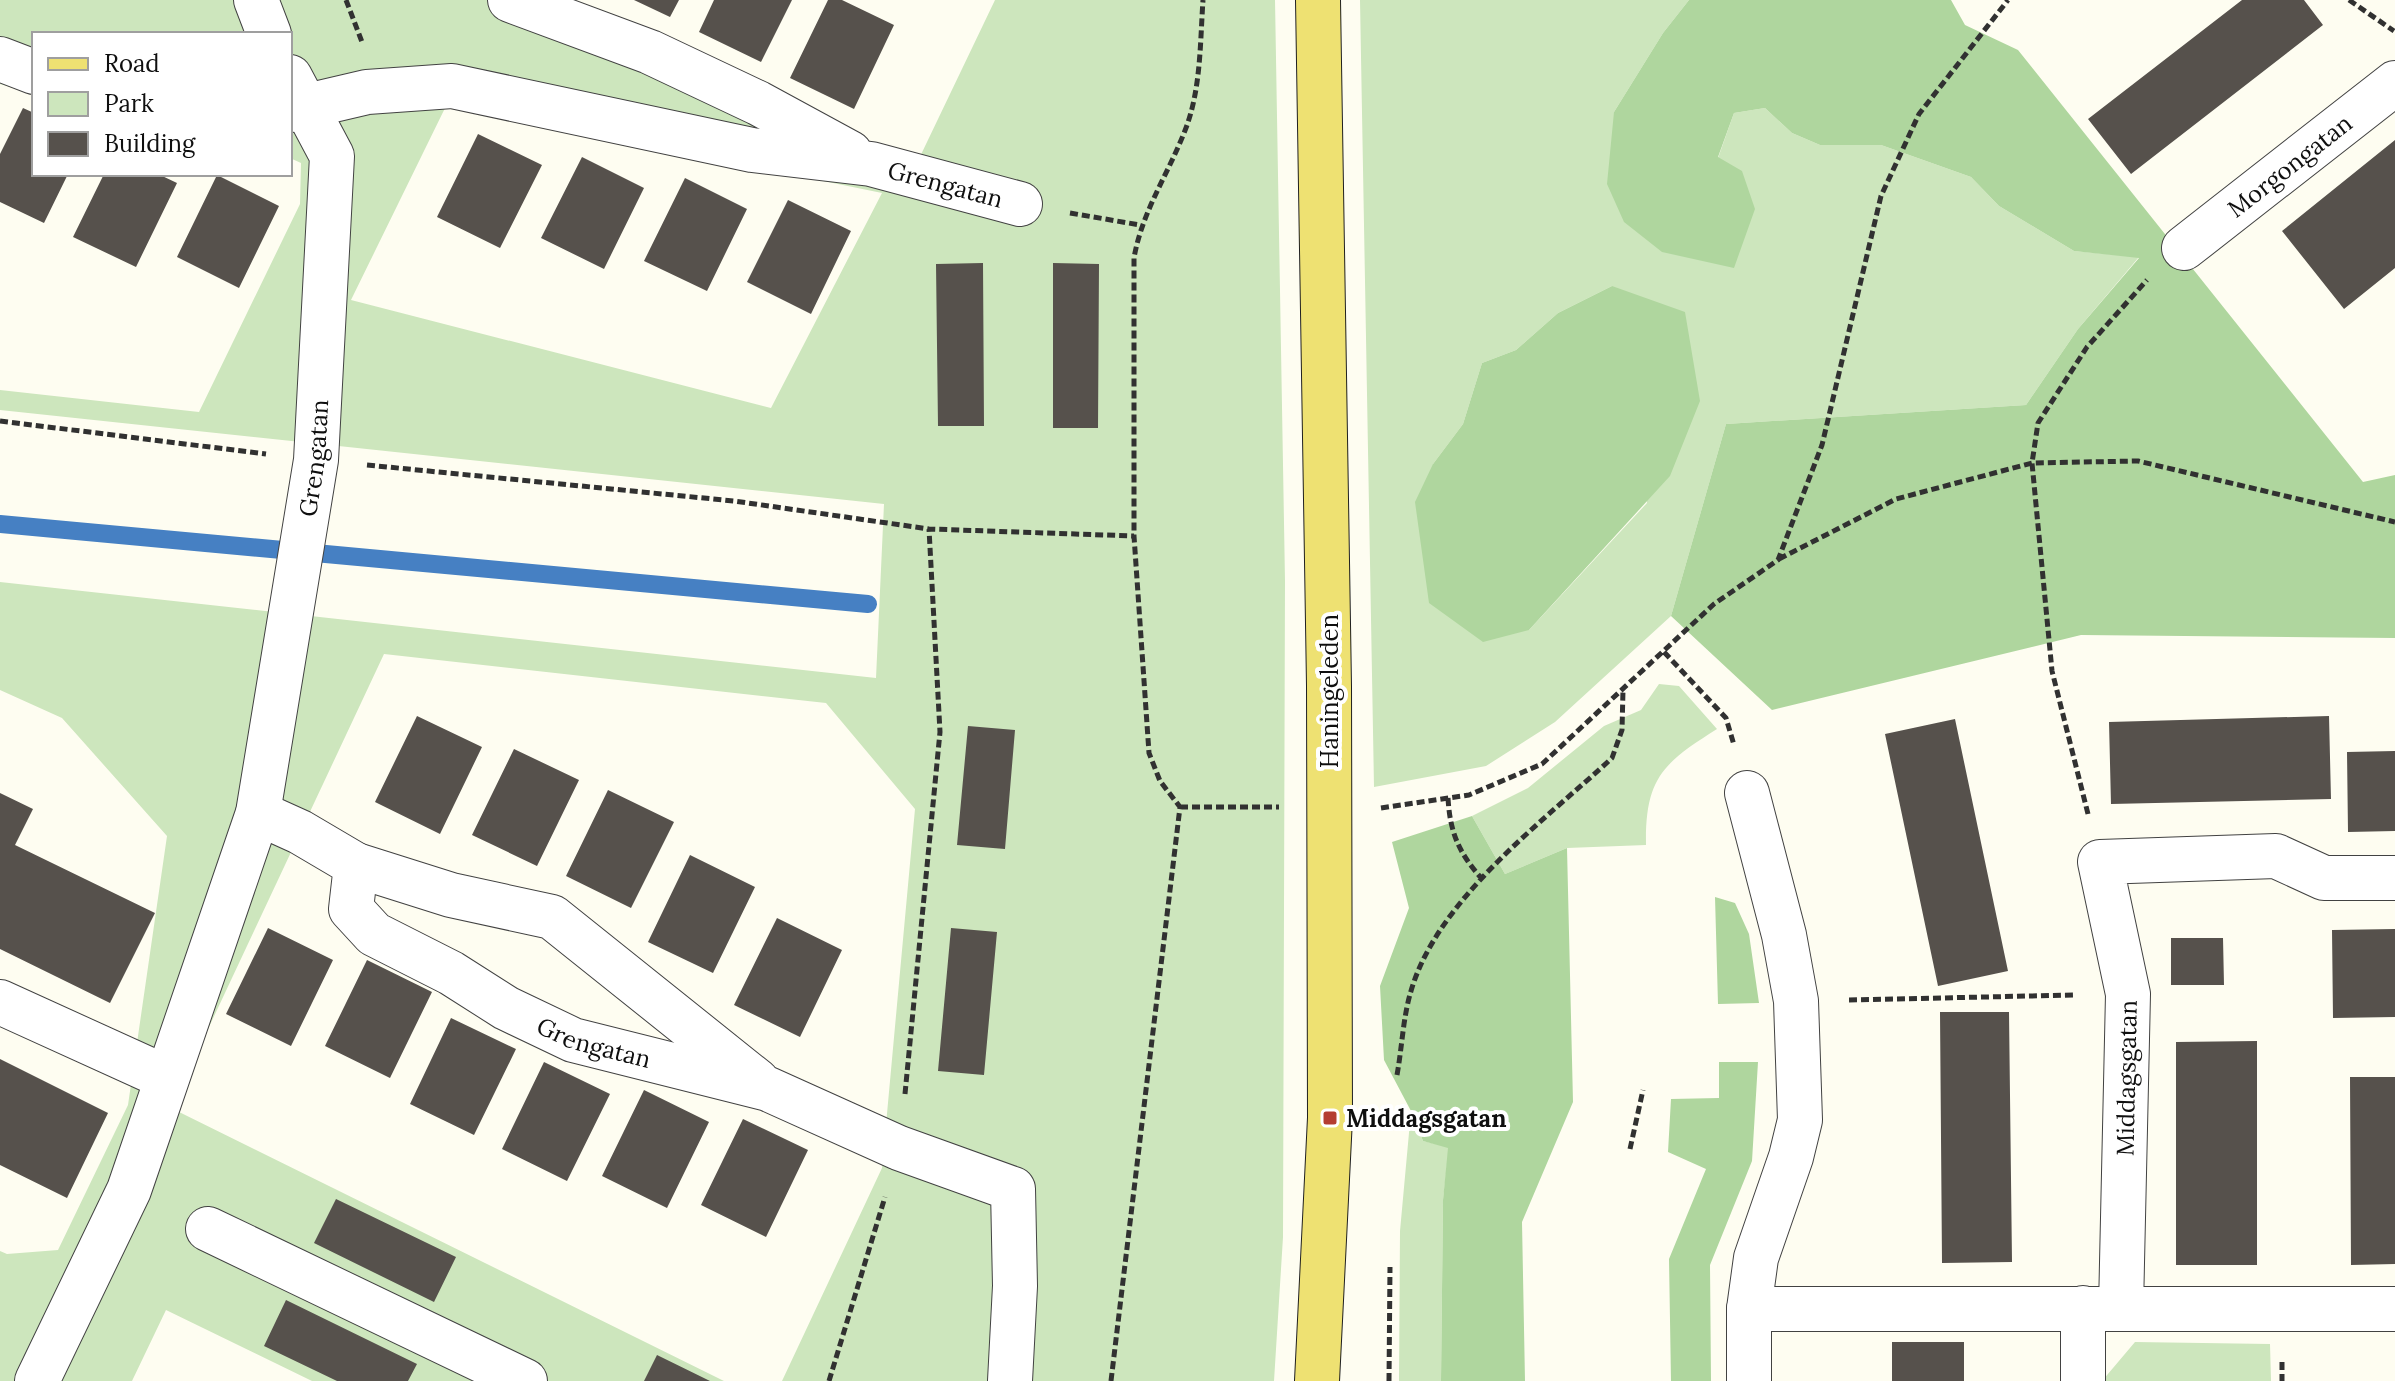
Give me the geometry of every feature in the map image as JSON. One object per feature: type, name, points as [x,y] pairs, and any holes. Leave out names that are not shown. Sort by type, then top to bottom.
[{"type":"main road","name":"Haningeleden","points":[[1317,1381],[1330,1118],[1329,686],[1318,0]]},
{"type":"street","points":[[256,0],[268,32]]},
{"type":"street","name":"Grengatan","points":[[510,0],[650,52],[758,103],[871,164]]},
{"type":"street","points":[[0,59],[32,71]]},
{"type":"street","name":"Morgongatan","points":[[2184,248],[2395,83]]},
{"type":"street","name":"Grengatan","points":[[37,1381],[129,1190],[165,1077],[258,813],[316,460],[332,156],[295,98],[452,86],[752,150],[871,164],[1020,204]]},
{"type":"street","points":[[1747,793],[1784,935],[1796,1001],[1800,1120],[1791,1157],[1756,1258],[1749,1309],[1749,1381]]},
{"type":"street","name":"Grengatan","points":[[258,813],[300,832],[356,865],[451,895],[552,917],[768,1089]]},
{"type":"street","points":[[2100,862],[2276,856],[2324,878],[2395,878]]},
{"type":"street","name":"Middagsgatan","points":[[2083,1381],[2102,1308],[2128,994],[2100,862]]},
{"type":"street","name":"Grengatan","points":[[356,865],[351,909],[374,934],[451,973],[506,1008],[573,1040],[768,1089],[899,1148],[1013,1189],[1015,1286],[1010,1381]]},
{"type":"street","points":[[0,1002],[165,1077]]},
{"type":"street","points":[[208,1229],[525,1381]]},
{"type":"street","points":[[1749,1309],[2395,1309]]},
{"type":"path","points":[[1111,1381],[1180,807],[1160,781],[1149,753],[1134,536],[1134,258],[1140,225],[1185,131],[1191,109],[1203,0]]},
{"type":"path","points":[[1778,560],[1822,445],[1881,196],[1919,114],[2008,0]]},
{"type":"path","points":[[2349,0],[2395,31]]},
{"type":"path","points":[[1020,204],[1140,225]]},
{"type":"path","points":[[2100,862],[2052,671],[2032,463],[2038,423],[2087,347],[2134,291],[2184,248]]},
{"type":"path","points":[[0,421],[316,460],[734,501],[929,529],[1134,536]]},
{"type":"path","points":[[1380,808],[1469,795],[1542,764],[1714,604],[1778,560],[1896,499],[2032,463],[2138,461],[2395,522]]},
{"type":"path","points":[[829,1381],[858,1294],[899,1148],[940,732],[929,529]]},
{"type":"path","points":[[1664,652],[1726,718],[1747,793]]},
{"type":"path","points":[[1397,1075],[1411,990],[1441,929],[1482,879],[1612,758],[1622,730],[1623,690]]},
{"type":"path","points":[[1448,798],[1454,840],[1482,879]]},
{"type":"path","points":[[1180,807],[1283,807]]},
{"type":"path","points":[[1796,1001],[2128,994]]},
{"type":"path","points":[[1630,1149],[1643,1090]]},
{"type":"path","points":[[1389,1381],[1390,1267]]},
{"type":"green space","points":[[0,0],[537,0],[916,165],[995,0],[1275,0],[1285,581],[1283,1237],[1274,1381],[782,1381],[882,1168],[915,809],[826,703],[384,654],[171,1108],[724,1381],[312,1381],[166,1310],[132,1381],[0,1381],[0,1251],[7,1254],[58,1250],[128,1105],[167,836],[62,718],[0,690],[0,582],[876,678],[884,504],[0,410],[0,390],[199,412],[300,204],[301,163],[292,159],[292,32],[32,32],[32,93],[0,84]],"holes":[[[447,104],[882,193],[771,408],[351,300]]]},
{"type":"green space","points":[[1360,0],[1689,0],[1663,33],[1614,112],[1718,158],[1734,113],[1765,108],[1792,133],[1820,145],[1881,145],[1971,177],[1999,206],[2074,251],[2139,257],[2078,329],[2026,405],[1726,424],[1671,616],[1555,722],[1486,766],[1374,787]],"holes":[[[1612,286],[1647,503],[1529,630],[1433,464],[1463,424],[1482,363],[1516,350],[1558,313]]]},
{"type":"green space","points":[[1689,0],[1951,0],[1965,25],[2018,50],[2363,482],[2395,475],[2395,638],[2081,635],[1772,710],[1671,616],[1726,424],[2026,405],[2078,329],[2139,258],[2074,251],[1999,206],[1971,177],[1881,145],[1820,145],[1792,133],[1765,108],[1734,113],[1718,157],[1742,171],[1755,209],[1734,268],[1662,252],[1624,222],[1607,184],[1614,112],[1663,33]]},
{"type":"green space","points":[[1612,286],[1685,312],[1700,401],[1670,476],[1529,630],[1483,642],[1429,603],[1415,502],[1433,464],[1463,424],[1482,363],[1516,350],[1558,313]]},
{"type":"green space","points":[[1659,684],[1679,686],[1717,729],[1683,752],[1661,775],[1649,803],[1646,845],[1567,848],[1505,874],[1472,816],[1528,788],[1604,726],[1641,710]]},
{"type":"green space","points":[[1472,816],[1505,874],[1567,848],[1573,1102],[1522,1222],[1525,1381],[1441,1381],[1443,1200],[1448,1148],[1423,1141],[1384,1060],[1380,986],[1409,908],[1392,842]]},
{"type":"green space","points":[[1715,897],[1735,903],[1749,934],[1759,1003],[1718,1004]]},
{"type":"green space","points":[[1719,1062],[1758,1062],[1752,1161],[1710,1265],[1711,1381],[1671,1381],[1669,1259],[1706,1169],[1668,1152],[1671,1099],[1719,1098]]},
{"type":"green space","points":[[1411,1111],[1423,1141],[1449,1147],[1443,1200],[1441,1381],[1399,1381],[1400,1231]]},
{"type":"green space","points":[[2135,1342],[2270,1344],[2271,1381],[2102,1381]]},
{"type":"building","points":[[634,0],[679,0],[670,17]]},
{"type":"building","points":[[714,0],[792,0],[761,62],[699,32]]},
{"type":"building","points":[[828,0],[842,0],[894,25],[854,109],[790,78]]},
{"type":"building","points":[[2242,0],[2304,0],[2323,25],[2131,174],[2088,119]]},
{"type":"building","points":[[23,108],[32,112],[32,176],[67,176],[44,223],[0,202],[0,154]]},
{"type":"building","points":[[478,134],[542,165],[500,248],[437,217]]},
{"type":"building","points":[[2395,140],[2395,268],[2344,309],[2282,231]]},
{"type":"building","points":[[582,157],[644,188],[604,269],[541,238]]},
{"type":"building","points":[[103,176],[162,176],[177,183],[136,267],[73,237]]},
{"type":"building","points":[[217,176],[279,206],[239,288],[177,257]]},
{"type":"building","points":[[685,178],[747,209],[707,291],[644,261]]},
{"type":"building","points":[[788,200],[851,231],[811,314],[747,282]]},
{"type":"building","points":[[983,263],[984,426],[938,426],[936,264]]},
{"type":"building","points":[[1053,263],[1099,264],[1098,428],[1053,428]]},
{"type":"building","points":[[417,716],[482,747],[440,834],[375,802]]},
{"type":"building","points":[[2329,716],[2331,799],[2111,804],[2109,722]]},
{"type":"building","points":[[1955,719],[2008,971],[1938,986],[1885,734]]},
{"type":"building","points":[[968,726],[1015,730],[1005,849],[957,845]]},
{"type":"building","points":[[514,749],[579,780],[537,866],[472,835]]},
{"type":"building","points":[[2395,751],[2395,831],[2348,832],[2347,752]]},
{"type":"building","points":[[608,790],[674,822],[631,908],[566,876]]},
{"type":"building","points":[[0,793],[33,809],[15,845],[155,913],[110,1003],[0,949]]},
{"type":"building","points":[[690,855],[755,887],[713,973],[648,942]]},
{"type":"building","points":[[777,918],[842,950],[800,1037],[734,1005]]},
{"type":"building","points":[[268,928],[333,960],[291,1046],[226,1014]]},
{"type":"building","points":[[951,928],[997,932],[984,1075],[938,1071]]},
{"type":"building","points":[[2395,929],[2395,1017],[2333,1018],[2332,930]]},
{"type":"building","points":[[2171,938],[2223,938],[2224,985],[2171,985]]},
{"type":"building","points":[[367,960],[432,992],[390,1078],[325,1046]]},
{"type":"building","points":[[1940,1012],[2009,1012],[2012,1262],[1942,1263]]},
{"type":"building","points":[[451,1018],[516,1049],[474,1135],[410,1104]]},
{"type":"building","points":[[2257,1041],[2257,1265],[2176,1265],[2176,1042]]},
{"type":"building","points":[[0,1059],[108,1113],[67,1198],[0,1165]]},
{"type":"building","points":[[544,1062],[610,1094],[567,1181],[502,1149]]},
{"type":"building","points":[[2350,1077],[2395,1077],[2395,1264],[2351,1265]]},
{"type":"building","points":[[644,1090],[709,1122],[667,1208],[602,1176]]},
{"type":"building","points":[[743,1119],[808,1150],[766,1237],[701,1205]]},
{"type":"building","points":[[336,1199],[456,1257],[434,1302],[314,1243]]},
{"type":"building","points":[[286,1300],[417,1364],[408,1381],[337,1381],[264,1346]]},
{"type":"building","points":[[1892,1342],[1964,1342],[1964,1381],[1892,1381]]},
{"type":"building","points":[[657,1355],[710,1381],[644,1381]]},
{"type":"waterway","points":[[0,524],[868,604]]},
{"type":"place","name":"Middagsgatan","points":[[1330,1118]]}]
